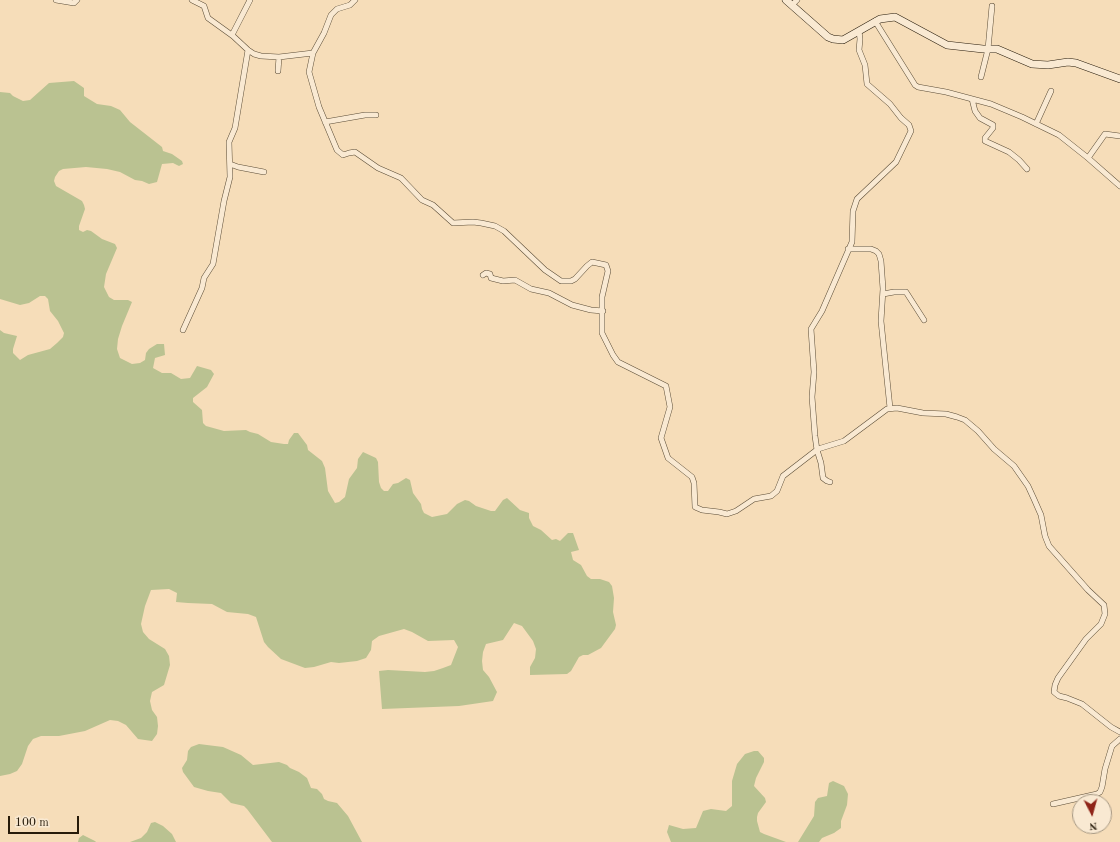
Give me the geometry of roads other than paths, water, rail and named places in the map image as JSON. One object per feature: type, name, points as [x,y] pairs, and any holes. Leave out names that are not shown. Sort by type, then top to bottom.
[{"type":"street","points":[[56,0],[72,3],[76,2],[77,0]]},
{"type":"street","points":[[192,0],[204,6],[208,18],[232,35],[248,50],[260,56],[279,57],[313,53]]},
{"type":"street","points":[[232,35],[250,0]]},
{"type":"street","points":[[355,0],[350,5],[337,9],[331,15],[324,33],[313,53],[309,72],[325,122],[334,144],[342,155],[349,152],[355,152],[378,168],[401,178],[422,200],[433,205],[453,223],[481,223],[495,226],[504,231],[545,270],[561,281],[575,279],[592,262],[606,266],[608,271],[602,297],[603,311],[601,330],[615,358],[622,365],[663,384],[666,387],[670,407],[661,434],[661,440],[669,459],[692,477],[694,483],[696,508],[727,514],[736,511],[754,499],[771,496],[777,491],[783,476],[817,450],[844,441],[860,430],[883,410],[897,408],[923,413],[946,414],[965,420],[978,431],[994,449],[1014,466],[1021,475],[1039,510],[1049,546],[1088,590],[1101,601],[1106,609],[1101,624],[1086,639],[1066,667],[1055,685],[1054,692],[1059,696],[1082,704],[1111,727],[1120,732]]},
{"type":"street","points":[[786,0],[794,2],[808,20],[828,37],[833,39],[842,40],[875,21],[895,17],[947,45],[997,49],[1032,64],[1048,65],[1068,62],[1076,63],[1120,79]]},
{"type":"street","points":[[981,76],[988,49],[992,6]]},
{"type":"street","points":[[875,21],[918,87],[946,92],[992,104],[1059,135],[1120,186]]},
{"type":"street","points":[[830,482],[823,478],[817,450],[812,411],[814,372],[811,329],[822,311],[852,242],[853,211],[858,199],[896,162],[911,132],[911,128],[890,104],[867,84],[865,65],[859,50],[859,31]]},
{"type":"street","points":[[183,330],[202,288],[204,278],[213,264],[224,201],[230,177],[229,142],[235,128],[248,50]]},
{"type":"street","points":[[278,71],[279,57]]},
{"type":"street","points":[[1036,124],[1051,91]]},
{"type":"street","points":[[972,99],[975,111],[980,118],[993,126],[985,138],[985,141],[1009,152],[1027,169]]},
{"type":"street","points":[[325,122],[365,115],[376,115]]},
{"type":"street","points":[[1088,158],[1105,134],[1120,136]]},
{"type":"street","points":[[230,164],[264,172]]},
{"type":"street","points":[[848,249],[871,249],[879,254],[882,268],[883,294],[881,321],[890,408]]},
{"type":"street","points":[[483,275],[486,273],[490,274],[491,278],[503,281],[515,280],[531,289],[549,293],[572,305],[591,310],[603,311]]},
{"type":"street","points":[[883,294],[906,292],[924,320]]},
{"type":"street","points":[[1053,804],[1100,792],[1102,788],[1104,769],[1112,746],[1120,739]]}]
